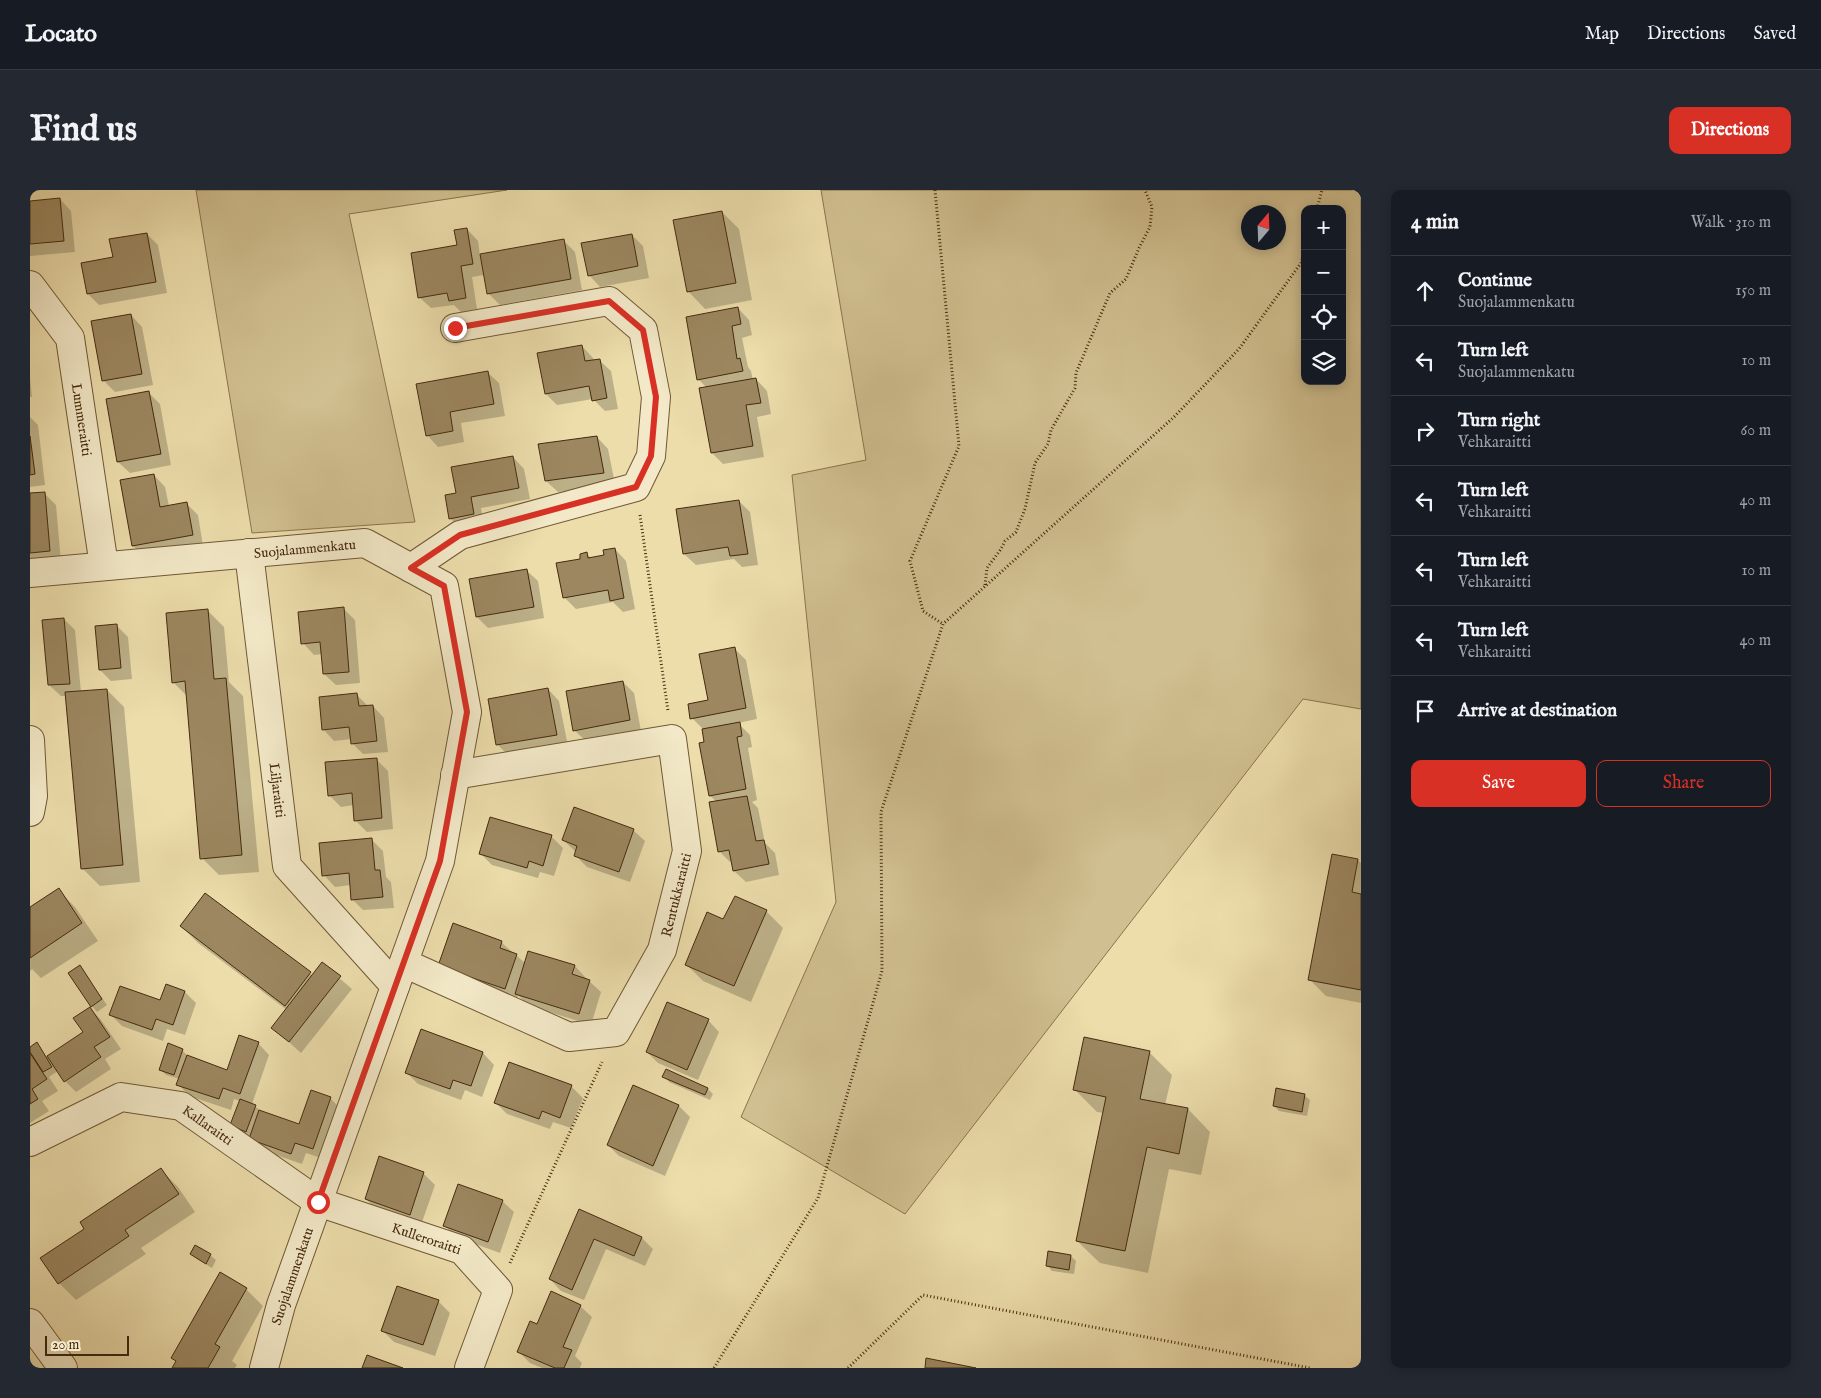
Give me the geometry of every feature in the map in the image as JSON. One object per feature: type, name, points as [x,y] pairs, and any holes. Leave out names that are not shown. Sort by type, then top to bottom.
[{"type":"street","name":"Lummeraitti","points":[[30,285],[70,338],[104,566]]},
{"type":"street","points":[[411,568],[460,535],[636,487],[651,456],[656,397],[643,330],[609,301],[455,328]]},
{"type":"street","name":"Suojalammenkatu","points":[[30,573],[365,542],[444,586],[467,712],[440,861],[281,1305],[264,1368]]},
{"type":"street","name":"Liljaraitti","points":[[249,553],[287,866],[399,974]]},
{"type":"street","points":[[456,775],[672,739]]},
{"type":"street","name":"Rentukkaraitti","points":[[616,1032],[662,950],[687,851],[672,739]]},
{"type":"street","points":[[30,740],[34,796],[30,812]]},
{"type":"street","points":[[399,974],[569,1037],[616,1032]]},
{"type":"street","name":"Kallaraitti","points":[[30,1142],[121,1098],[181,1106],[318,1202]]},
{"type":"street","name":"Kulleroraitti","points":[[318,1202],[462,1250],[498,1290]]},
{"type":"street","points":[[469,1368],[498,1290]]},
{"type":"street","points":[[30,1323],[63,1368]]},
{"type":"path","points":[[934,190],[959,446],[910,561],[923,612],[943,624]]},
{"type":"path","points":[[985,586],[987,568],[1005,541],[1016,532],[1025,509],[1035,463],[1048,444],[1051,430],[1075,388],[1076,373],[1110,293],[1126,279],[1150,227],[1152,207],[1145,190]]},
{"type":"path","points":[[1318,205],[1322,190]]},
{"type":"path","points":[[714,1368],[818,1198],[882,972],[881,812],[943,624],[1174,417],[1239,350],[1301,262]]},
{"type":"path","points":[[636,487],[672,739]]},
{"type":"path","points":[[498,1290],[616,1032]]},
{"type":"path","points":[[848,1368],[923,1295],[1310,1368]]},
{"type":"shaded area","points":[[196,190],[507,190],[349,214],[415,522],[252,533]]},
{"type":"shaded area","points":[[821,190],[1361,190],[1361,709],[1303,699],[905,1214],[741,1117],[836,902],[792,475],[866,460]]},
{"type":"building","points":[[60,198],[64,241],[30,244],[30,201]]},
{"type":"building","points":[[722,211],[736,283],[687,292],[673,220]]},
{"type":"building","points":[[467,228],[473,264],[461,266],[466,298],[449,301],[447,293],[418,298],[411,253],[457,245],[454,230]]},
{"type":"building","points":[[147,233],[156,282],[87,294],[81,263],[113,257],[109,239]]},
{"type":"building","points":[[632,234],[638,266],[588,276],[581,243]]},
{"type":"building","points":[[564,239],[571,279],[487,294],[480,254]]},
{"type":"building","points":[[738,307],[741,324],[732,326],[737,359],[740,358],[743,371],[697,380],[686,317]]},
{"type":"building","points":[[131,314],[142,374],[102,381],[91,321]]},
{"type":"building","points":[[582,345],[585,361],[600,359],[607,398],[592,401],[589,386],[545,394],[537,353]]},
{"type":"building","points":[[488,371],[494,404],[450,412],[453,431],[426,436],[416,384]]},
{"type":"building","points":[[756,378],[761,403],[746,405],[753,446],[711,453],[699,388]]},
{"type":"building","points":[[149,391],[161,454],[117,462],[106,399]]},
{"type":"building","points":[[30,436],[35,474],[30,475]]},
{"type":"building","points":[[597,436],[604,473],[545,481],[538,444]]},
{"type":"building","points":[[513,456],[519,488],[471,497],[474,514],[449,519],[445,495],[456,493],[451,467]]},
{"type":"building","points":[[154,474],[160,507],[187,502],[193,535],[132,546],[120,480]]},
{"type":"building","points":[[45,492],[50,551],[30,553],[30,493]]},
{"type":"building","points":[[739,500],[748,554],[730,556],[728,547],[683,554],[676,509]]},
{"type":"building","points":[[615,548],[624,598],[610,601],[608,590],[563,598],[556,563],[580,559],[580,554],[587,552],[588,558],[604,555],[603,550]]},
{"type":"building","points":[[527,569],[534,607],[476,617],[469,579]]},
{"type":"building","points":[[344,607],[349,672],[323,674],[320,642],[301,644],[298,612]]},
{"type":"building","points":[[208,609],[214,679],[226,678],[242,855],[200,859],[185,681],[172,683],[166,613]]},
{"type":"building","points":[[64,618],[70,684],[48,685],[42,620]]},
{"type":"building","points":[[117,624],[121,668],[99,670],[95,626]]},
{"type":"building","points":[[735,647],[746,708],[690,719],[688,704],[708,700],[699,654]]},
{"type":"building","points":[[623,681],[630,720],[573,731],[566,691]]},
{"type":"building","points":[[548,688],[557,735],[496,745],[488,699]]},
{"type":"building","points":[[107,689],[123,865],[81,869],[65,692]]},
{"type":"building","points":[[357,693],[359,706],[373,705],[377,741],[351,744],[349,727],[322,730],[319,697]]},
{"type":"building","points":[[740,722],[742,736],[737,737],[746,789],[709,796],[699,743],[704,742],[702,729]]},
{"type":"building","points":[[377,758],[382,818],[354,821],[352,793],[328,796],[325,762]]},
{"type":"building","points":[[747,796],[756,841],[764,840],[769,864],[733,871],[729,850],[718,852],[709,802]]},
{"type":"building","points":[[574,807],[634,829],[619,872],[574,856],[577,846],[562,840]]},
{"type":"building","points":[[490,817],[552,835],[543,866],[529,861],[527,868],[479,854]]},
{"type":"building","points":[[372,838],[375,870],[380,870],[383,897],[351,900],[349,873],[322,876],[319,843]]},
{"type":"building","points":[[1332,854],[1358,859],[1352,892],[1361,894],[1361,990],[1308,980]]},
{"type":"building","points":[[59,888],[82,923],[30,958],[30,907]]},
{"type":"building","points":[[205,893],[311,972],[285,1006],[180,926]]},
{"type":"building","points":[[735,896],[767,910],[734,986],[685,965],[707,912],[723,919]]},
{"type":"building","points":[[453,923],[502,941],[500,948],[517,954],[505,989],[438,966]]},
{"type":"building","points":[[528,951],[575,965],[572,974],[590,980],[579,1014],[515,994]]},
{"type":"building","points":[[322,962],[341,976],[289,1042],[271,1028]]},
{"type":"building","points":[[80,965],[102,999],[91,1007],[68,973]]},
{"type":"building","points":[[166,984],[185,991],[173,1025],[156,1019],[152,1030],[109,1015],[120,986],[160,1000]]},
{"type":"building","points":[[667,1002],[709,1019],[687,1070],[646,1052]]},
{"type":"building","points":[[90,1007],[110,1037],[94,1047],[101,1057],[64,1082],[47,1056],[83,1032],[73,1018]]},
{"type":"building","points":[[421,1029],[483,1052],[471,1086],[453,1080],[450,1089],[405,1073]]},
{"type":"building","points":[[239,1035],[259,1042],[240,1094],[223,1088],[219,1099],[176,1085],[187,1055],[227,1070]]},
{"type":"building","points":[[1084,1037],[1150,1051],[1140,1099],[1188,1108],[1179,1154],[1147,1147],[1125,1251],[1076,1241],[1106,1097],[1073,1090]]},
{"type":"building","points":[[37,1042],[52,1067],[43,1072],[30,1052],[30,1047]]},
{"type":"building","points":[[168,1043],[183,1049],[174,1075],[159,1070]]},
{"type":"building","points":[[30,1053],[47,1079],[32,1089],[38,1099],[30,1104]]},
{"type":"building","points":[[509,1062],[572,1085],[560,1118],[542,1111],[539,1119],[494,1103]]},
{"type":"building","points":[[666,1069],[708,1088],[705,1095],[662,1077]]},
{"type":"building","points":[[633,1085],[679,1105],[653,1166],[607,1145]]},
{"type":"building","points":[[1276,1088],[1305,1094],[1302,1112],[1273,1106]]},
{"type":"building","points":[[311,1090],[331,1097],[313,1149],[295,1143],[291,1154],[249,1139],[259,1110],[299,1124]]},
{"type":"building","points":[[240,1099],[256,1105],[246,1132],[230,1125]]},
{"type":"building","points":[[379,1156],[424,1172],[410,1215],[365,1199]]},
{"type":"building","points":[[161,1168],[179,1194],[125,1230],[129,1236],[58,1284],[40,1258],[84,1229],[80,1222]]},
{"type":"building","points":[[458,1184],[503,1200],[488,1242],[443,1226]]},
{"type":"building","points":[[579,1209],[642,1237],[634,1256],[594,1239],[572,1290],[549,1279]]},
{"type":"building","points":[[195,1245],[211,1254],[206,1264],[190,1254]]},
{"type":"building","points":[[1048,1251],[1071,1255],[1069,1270],[1046,1266]]},
{"type":"building","points":[[220,1272],[247,1288],[215,1344],[220,1347],[208,1368],[172,1368],[176,1361],[171,1358]]},
{"type":"building","points":[[397,1286],[439,1300],[423,1345],[381,1331]]},
{"type":"building","points":[[551,1291],[581,1305],[563,1347],[572,1350],[564,1368],[555,1368],[517,1352],[530,1321],[537,1324]]},
{"type":"building","points":[[367,1355],[403,1368],[362,1368]]},
{"type":"building","points":[[926,1358],[976,1368],[925,1368]]},
{"type":"route","points":[[318,1202],[440,861],[467,712],[444,586],[411,568],[460,535],[636,487],[651,456],[656,397],[643,330],[609,301],[455,328]]}]
